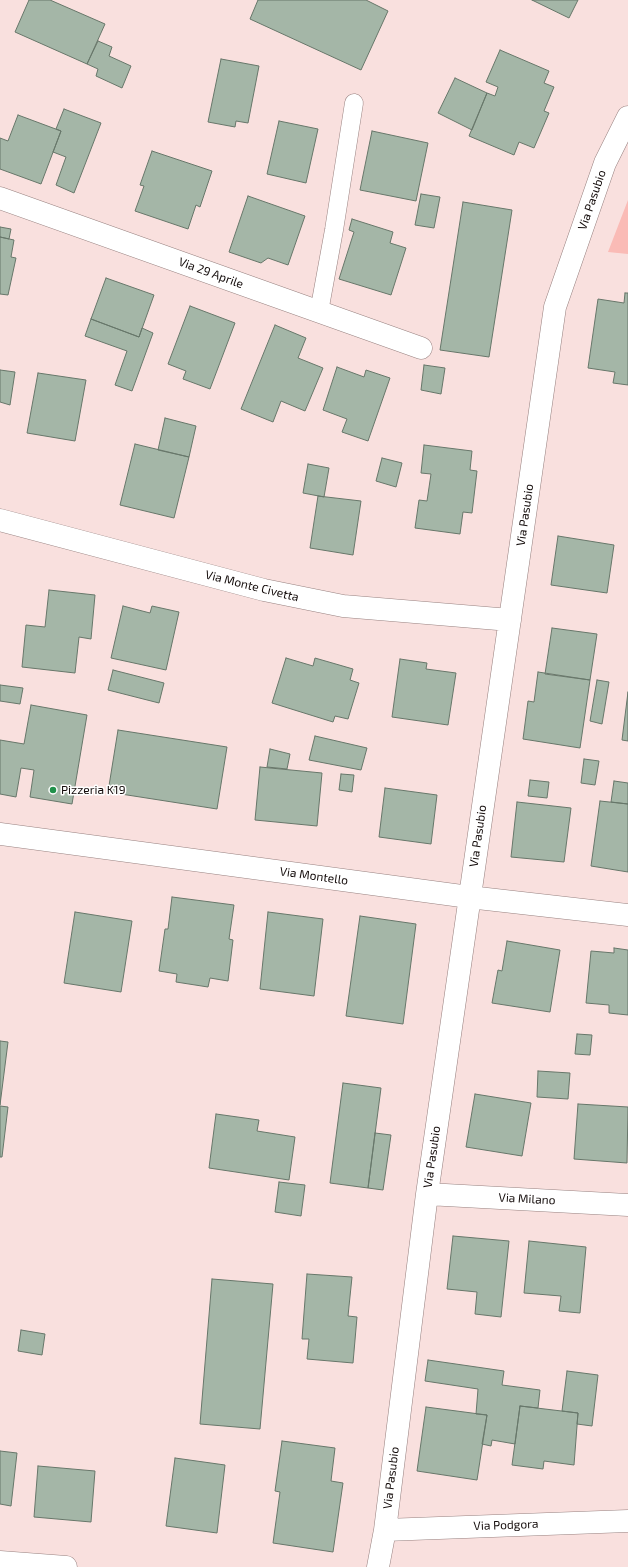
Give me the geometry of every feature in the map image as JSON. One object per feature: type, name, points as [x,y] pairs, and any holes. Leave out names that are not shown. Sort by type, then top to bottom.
[{"type":"street","name":"Via Pasubio","points":[[378,1567],[385,1530],[427,1194],[555,307],[605,163],[628,117]]},
{"type":"street","name":"Via 29 Aprile","points":[[0,198],[421,348]]},
{"type":"street","name":"Via Monte Civetta","points":[[0,520],[264,590],[343,606],[510,620]]},
{"type":"street","name":"Via Montello","points":[[0,834],[469,897],[628,915]]},
{"type":"street","name":"Via Milano","points":[[427,1194],[628,1205]]},
{"type":"street","name":"Via Podgora","points":[[385,1530],[628,1521]]},
{"type":"street","points":[[0,1562],[66,1567]]},
{"type":"lane","points":[[319,312],[334,230],[354,103]]},
{"type":"shaded area","points":[[628,200],[628,254],[608,252]]},
{"type":"building","points":[[29,0],[50,0],[105,24],[87,64],[15,32]]},
{"type":"building","points":[[258,0],[366,0],[388,11],[361,70],[250,19]]},
{"type":"building","points":[[532,0],[578,0],[569,18]]},
{"type":"building","points":[[98,41],[112,47],[109,56],[131,66],[122,88],[96,76],[98,69],[87,64]]},
{"type":"building","points":[[500,50],[549,71],[544,83],[554,87],[544,111],[549,113],[534,148],[519,142],[514,155],[469,136],[487,93],[495,96],[498,87],[486,82]]},
{"type":"building","points":[[221,59],[259,66],[248,123],[236,121],[235,127],[208,122]]},
{"type":"building","points":[[455,78],[487,93],[472,130],[438,113]]},
{"type":"building","points":[[64,109],[101,123],[74,193],[56,185],[66,157],[53,152],[61,131],[56,129]]},
{"type":"building","points":[[18,115],[61,131],[41,184],[0,169],[0,138],[8,141]]},
{"type":"building","points":[[279,121],[318,129],[306,183],[267,174]]},
{"type":"building","points":[[372,131],[428,143],[416,201],[360,190]]},
{"type":"building","points":[[152,151],[212,171],[200,207],[196,205],[188,229],[135,211],[144,186],[140,185]]},
{"type":"building","points":[[421,194],[440,197],[434,228],[415,225]]},
{"type":"building","points":[[248,196],[305,216],[288,265],[268,258],[261,263],[229,252]]},
{"type":"building","points":[[463,202],[512,210],[489,357],[440,350]]},
{"type":"building","points":[[352,219],[393,232],[390,243],[406,248],[391,295],[339,279],[354,232],[349,230]]},
{"type":"building","points":[[0,227],[11,229],[9,239],[0,237]]},
{"type":"building","points":[[0,237],[14,240],[11,257],[16,258],[8,295],[0,294]]},
{"type":"building","points":[[106,278],[154,295],[139,337],[91,319]]},
{"type":"building","points":[[625,293],[628,293],[628,385],[613,383],[615,372],[588,368],[598,299],[624,303]]},
{"type":"building","points":[[190,306],[235,323],[210,389],[183,379],[186,371],[168,364]]},
{"type":"building","points":[[91,319],[139,337],[142,328],[153,333],[132,391],[115,385],[127,351],[85,336]]},
{"type":"building","points":[[275,325],[306,338],[298,358],[323,368],[305,411],[281,401],[273,422],[241,409]]},
{"type":"building","points":[[424,365],[445,368],[441,394],[421,390]]},
{"type":"building","points":[[337,367],[364,377],[366,370],[390,378],[368,441],[342,432],[347,419],[323,410]]},
{"type":"building","points":[[0,370],[15,372],[10,405],[0,402]]},
{"type":"building","points":[[38,373],[86,380],[75,441],[27,433]]},
{"type":"building","points":[[165,418],[196,426],[189,457],[158,450]]},
{"type":"building","points":[[135,444],[189,457],[174,518],[120,505]]},
{"type":"building","points":[[424,445],[472,451],[470,470],[477,471],[472,513],[463,512],[460,534],[415,528],[419,500],[427,501],[431,474],[421,473]]},
{"type":"building","points":[[382,458],[402,463],[396,487],[376,481]]},
{"type":"building","points":[[308,464],[329,468],[324,497],[303,493]]},
{"type":"building","points":[[318,496],[361,501],[353,555],[310,548]]},
{"type":"building","points":[[558,536],[614,545],[607,593],[551,585]]},
{"type":"building","points":[[49,590],[95,595],[91,639],[79,637],[75,673],[22,667],[26,625],[45,627]]},
{"type":"building","points":[[123,606],[150,613],[152,606],[179,612],[166,670],[111,658]]},
{"type":"building","points":[[552,628],[597,634],[590,680],[545,674]]},
{"type":"building","points":[[286,658],[313,666],[315,658],[353,669],[350,680],[359,683],[348,719],[335,716],[333,722],[272,703]]},
{"type":"building","points":[[400,659],[427,663],[426,669],[456,673],[448,725],[392,717]]},
{"type":"building","points":[[113,670],[164,683],[159,703],[108,690]]},
{"type":"building","points":[[538,672],[590,680],[580,748],[523,739],[528,701],[534,702]]},
{"type":"building","points":[[597,680],[609,682],[602,724],[590,721]]},
{"type":"building","points":[[0,685],[23,688],[20,704],[0,701]]},
{"type":"building","points":[[628,692],[628,741],[622,740]]},
{"type":"building","points":[[31,705],[87,715],[72,804],[30,797],[34,770],[21,768],[16,797],[0,794],[0,740],[24,744]]},
{"type":"building","points":[[118,730],[227,747],[217,809],[108,792]]},
{"type":"building","points":[[315,736],[367,748],[361,770],[309,760]]},
{"type":"building","points":[[270,749],[290,754],[287,769],[267,767]]},
{"type":"building","points":[[584,759],[599,761],[595,785],[581,783]]},
{"type":"building","points":[[260,767],[322,773],[317,826],[255,820]]},
{"type":"building","points":[[341,774],[354,775],[352,792],[339,790]]},
{"type":"building","points":[[530,780],[549,782],[547,798],[528,796]]},
{"type":"building","points":[[614,781],[628,783],[628,804],[611,802]]},
{"type":"building","points":[[385,788],[437,795],[431,844],[379,837]]},
{"type":"building","points":[[600,801],[628,804],[628,872],[591,866]]},
{"type":"building","points":[[517,802],[571,808],[564,862],[511,857]]},
{"type":"building","points":[[172,897],[234,905],[229,939],[233,940],[228,981],[210,978],[208,987],[176,982],[177,974],[159,971],[165,929],[168,929]]},
{"type":"building","points":[[75,912],[132,921],[121,992],[64,983]]},
{"type":"building","points":[[268,912],[323,919],[314,996],[260,989]]},
{"type":"building","points":[[360,916],[416,924],[403,1024],[346,1016]]},
{"type":"building","points":[[507,941],[560,950],[550,1012],[492,1003],[498,970],[502,971]]},
{"type":"building","points":[[614,948],[628,950],[628,1015],[609,1013],[609,1005],[586,1003],[591,951],[614,953]]},
{"type":"building","points":[[577,1034],[592,1035],[590,1055],[575,1054]]},
{"type":"building","points":[[0,1041],[8,1042],[0,1105]]},
{"type":"building","points":[[538,1071],[570,1073],[568,1099],[537,1097]]},
{"type":"building","points":[[343,1083],[381,1088],[368,1188],[330,1183]]},
{"type":"building","points":[[475,1094],[531,1103],[522,1156],[466,1147]]},
{"type":"building","points":[[578,1104],[628,1107],[627,1163],[574,1159]]},
{"type":"building","points":[[0,1106],[8,1107],[2,1157],[0,1157]]},
{"type":"building","points":[[216,1114],[259,1120],[257,1131],[295,1137],[289,1180],[209,1168]]},
{"type":"building","points":[[375,1133],[391,1135],[383,1190],[368,1188]]},
{"type":"building","points":[[279,1182],[305,1185],[301,1216],[275,1212]]},
{"type":"building","points":[[453,1236],[509,1241],[501,1317],[475,1314],[477,1292],[447,1289]]},
{"type":"building","points":[[529,1241],[586,1247],[580,1313],[559,1311],[561,1296],[524,1293]]},
{"type":"building","points":[[307,1274],[352,1277],[348,1316],[357,1317],[353,1363],[307,1359],[309,1339],[302,1339]]},
{"type":"building","points":[[212,1279],[273,1284],[260,1429],[200,1424]]},
{"type":"building","points":[[21,1330],[45,1334],[42,1355],[18,1351]]},
{"type":"building","points":[[428,1360],[504,1371],[502,1385],[540,1390],[538,1408],[520,1406],[515,1444],[492,1440],[491,1446],[482,1444],[487,1415],[476,1414],[478,1389],[425,1381]]},
{"type":"building","points":[[567,1371],[598,1375],[592,1426],[577,1424],[578,1413],[562,1411]]},
{"type":"building","points":[[520,1406],[578,1413],[574,1465],[544,1461],[543,1469],[512,1465]]},
{"type":"building","points":[[426,1407],[487,1415],[477,1480],[417,1471]]},
{"type":"building","points":[[282,1441],[335,1448],[331,1481],[343,1483],[333,1552],[273,1543],[280,1492],[275,1491]]},
{"type":"building","points":[[0,1451],[17,1453],[11,1506],[0,1504]]},
{"type":"building","points":[[175,1458],[225,1465],[217,1533],[166,1526]]},
{"type":"building","points":[[38,1466],[95,1471],[91,1522],[34,1517]]},
{"type":"place","name":"Pizzeria K19","points":[[53,790]]}]
